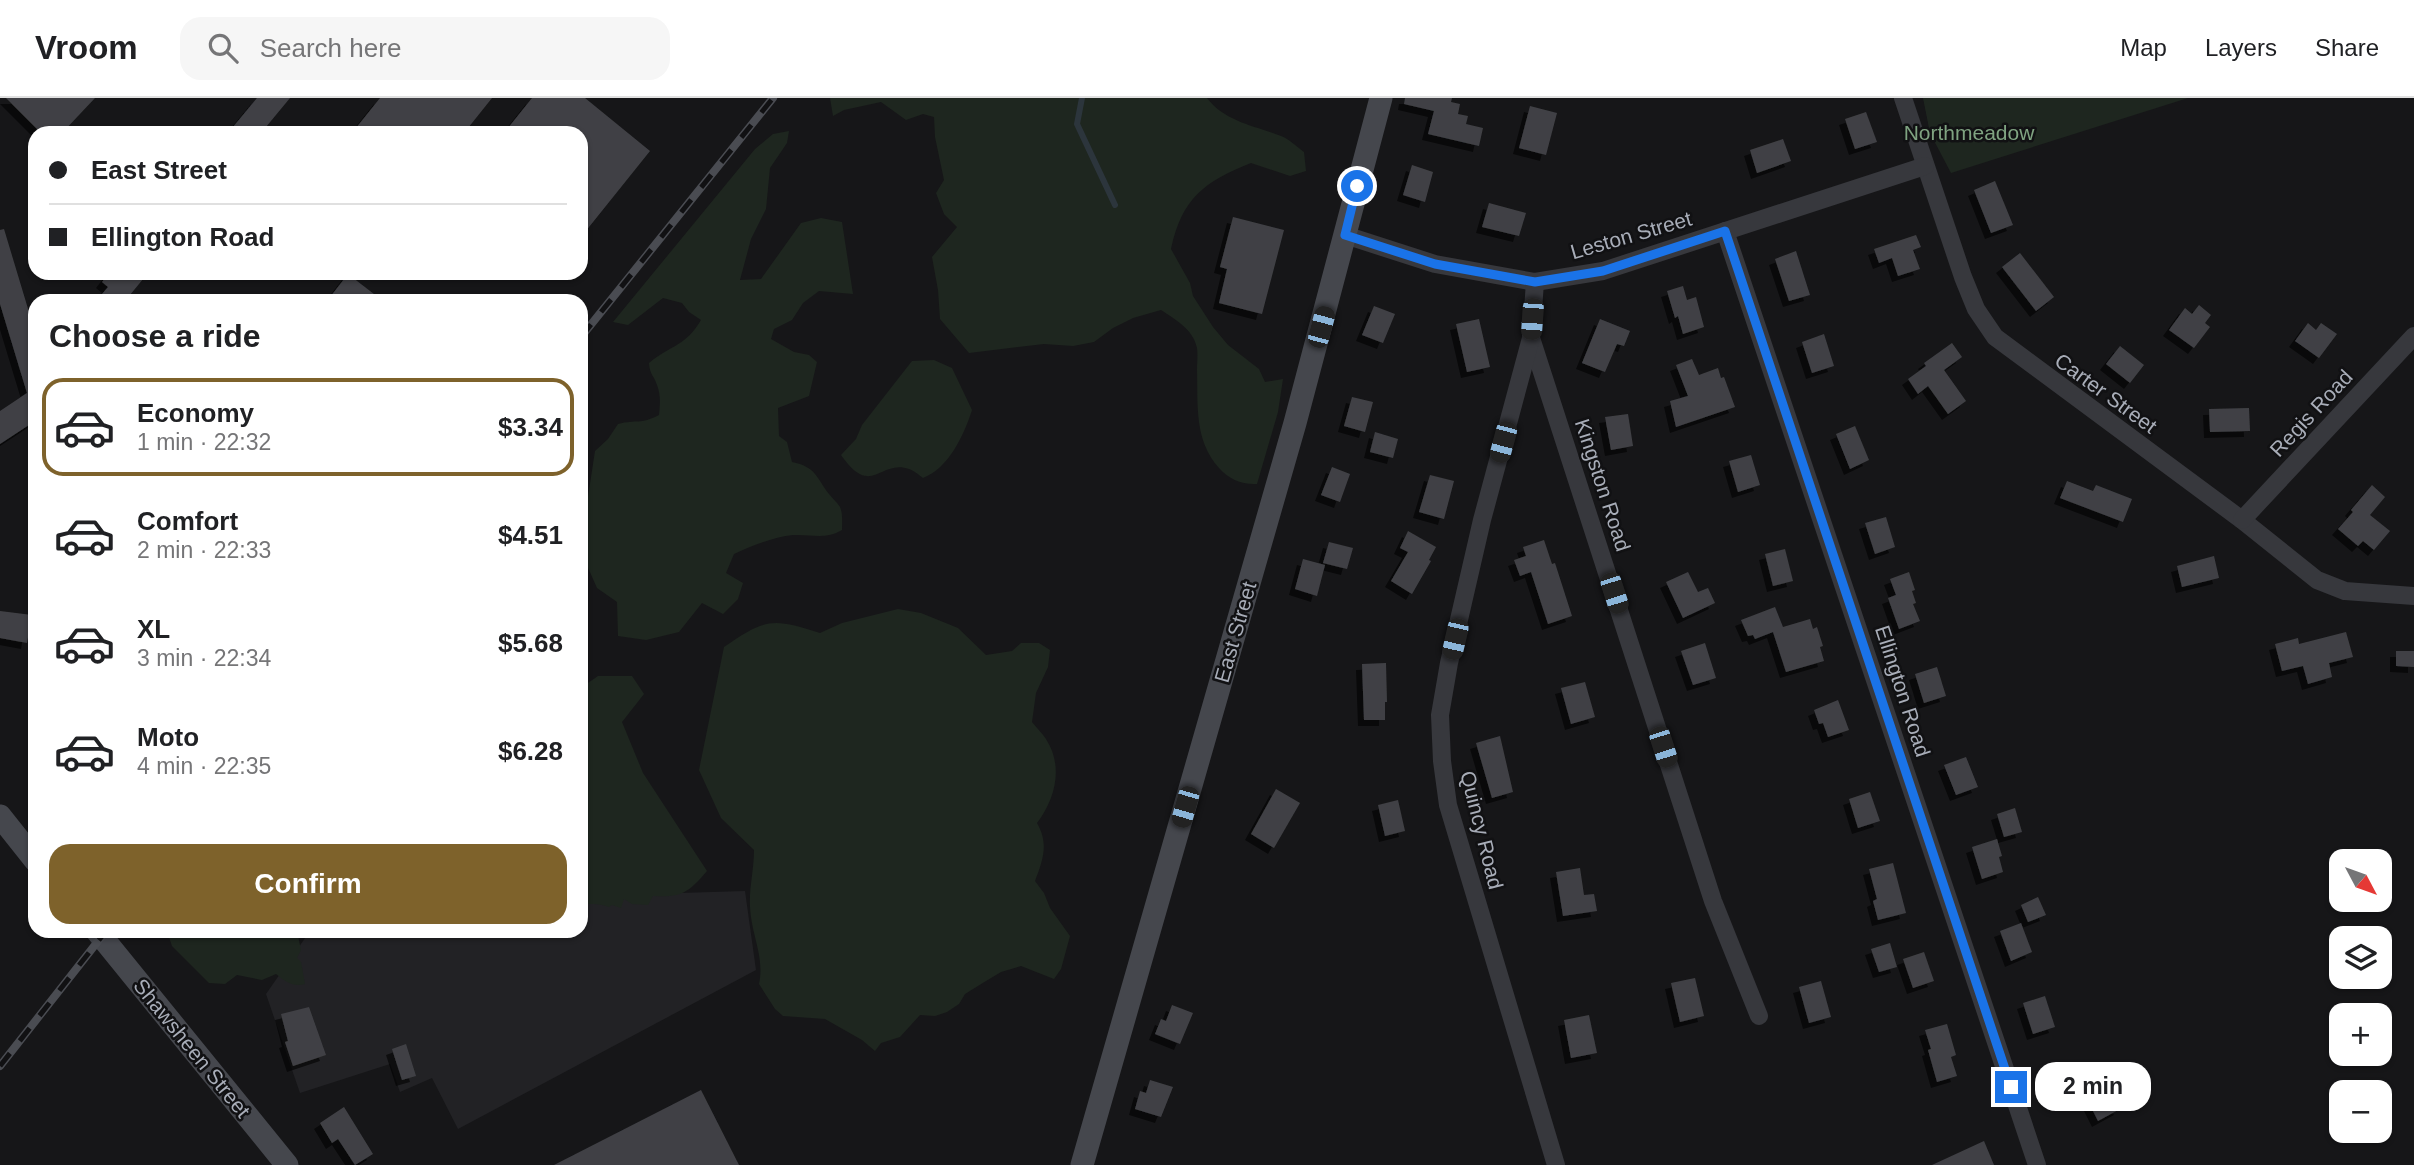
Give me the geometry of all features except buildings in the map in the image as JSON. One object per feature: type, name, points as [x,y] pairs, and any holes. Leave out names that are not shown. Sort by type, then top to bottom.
[{"type":"main road","name":"East Street","points":[[1082,1165],[1296,423],[1381,98]]},
{"type":"main road","points":[[0,816],[28,851]]},
{"type":"main road","name":"Shawsheen Street","points":[[103,938],[288,1165]]},
{"type":"street","name":"Carter Street","points":[[1903,98],[1976,309],[1995,337],[2326,585],[2365,594],[2414,596]]},
{"type":"street","name":"Leston Street","points":[[1345,235],[1435,264],[1535,282],[1603,271],[1925,166]]},
{"type":"street","name":"Ellington Road","points":[[1725,231],[2037,1165]]},
{"type":"street","name":"Kingston Road","points":[[1535,282],[1531,338],[1713,901],[1759,1016]]},
{"type":"street","name":"Regis Road","points":[[2242,520],[2414,336]]},
{"type":"street","name":"Quincy Road","points":[[1531,338],[1482,520],[1449,663],[1440,715],[1448,805],[1556,1165]]},
{"type":"shaded area","points":[[745,891],[756,970],[458,1129],[432,1078],[400,1092],[390,1064],[300,1093],[266,994],[305,938],[588,938],[588,896]]},
{"type":"green space","points":[[830,98],[1207,98],[1223,113],[1284,137],[1304,152],[1306,171],[1290,176],[1251,163],[1208,185],[1189,204],[1171,249],[1190,283],[1193,296],[1228,345],[1259,369],[1265,382],[1283,379],[1278,412],[1257,484],[1231,478],[1211,457],[1205,446],[1199,422],[1195,341],[1183,326],[1161,310],[1133,318],[1094,342],[1073,346],[1044,344],[969,353],[940,319],[932,257],[957,227],[944,214],[936,193],[944,180],[935,137],[934,117],[923,114],[906,120],[881,102],[844,110],[833,116]]},
{"type":"green space","name":"Northmeadow","points":[[1923,98],[2188,98],[1951,173],[1930,133]]},
{"type":"green space","points":[[789,131],[787,143],[770,168],[766,209],[751,239],[740,280],[761,279],[801,223],[821,218],[842,222],[853,294],[819,291],[803,303],[792,320],[774,329],[771,339],[794,352],[809,355],[817,362],[809,396],[778,408],[779,436],[787,442],[792,462],[811,470],[839,505],[842,530],[824,536],[793,535],[778,538],[734,554],[726,573],[743,583],[738,599],[723,614],[702,603],[679,632],[646,640],[618,636],[617,602],[597,588],[588,568],[588,496],[595,451],[608,439],[618,424],[643,421],[659,415],[659,392],[649,363],[684,340],[701,320],[682,303],[663,298],[628,325],[613,322],[755,149],[773,134]]},
{"type":"green space","points":[[934,360],[952,368],[972,410],[954,450],[940,467],[923,478],[911,470],[899,467],[875,475],[860,474],[841,455],[856,439],[862,425],[912,361]]},
{"type":"green space","points":[[898,609],[921,613],[958,628],[986,655],[1012,651],[1021,643],[1039,643],[1050,650],[1048,667],[1036,693],[1032,722],[1052,750],[1056,772],[1049,804],[1037,823],[1044,845],[1035,881],[1070,936],[1061,969],[1054,979],[1021,966],[1001,972],[965,994],[959,1004],[947,1012],[935,1016],[920,1015],[900,1037],[881,1043],[875,1051],[862,1040],[825,1019],[783,1016],[775,1009],[759,984],[759,955],[750,907],[754,850],[721,818],[699,770],[724,647],[760,626],[780,623],[820,633],[842,623]]},
{"type":"green space","points":[[598,676],[632,676],[644,694],[622,722],[643,773],[707,871],[695,884],[678,895],[653,896],[648,905],[632,904],[624,899],[621,908],[588,904],[588,683]]},
{"type":"green space","points":[[169,938],[298,938],[301,950],[297,958],[301,962],[305,984],[289,983],[276,974],[262,980],[237,975],[225,984],[209,983],[172,946]]},
{"type":"waterway","points":[[1082,98],[1077,124],[1115,205]]},
{"type":"railway","points":[[588,328],[773,98]]},
{"type":"railway","points":[[0,1066],[101,938]]},
{"type":"route","points":[[1357,186],[1345,235],[1435,264],[1535,282],[1603,271],[1725,231],[2011,1087]]}]
